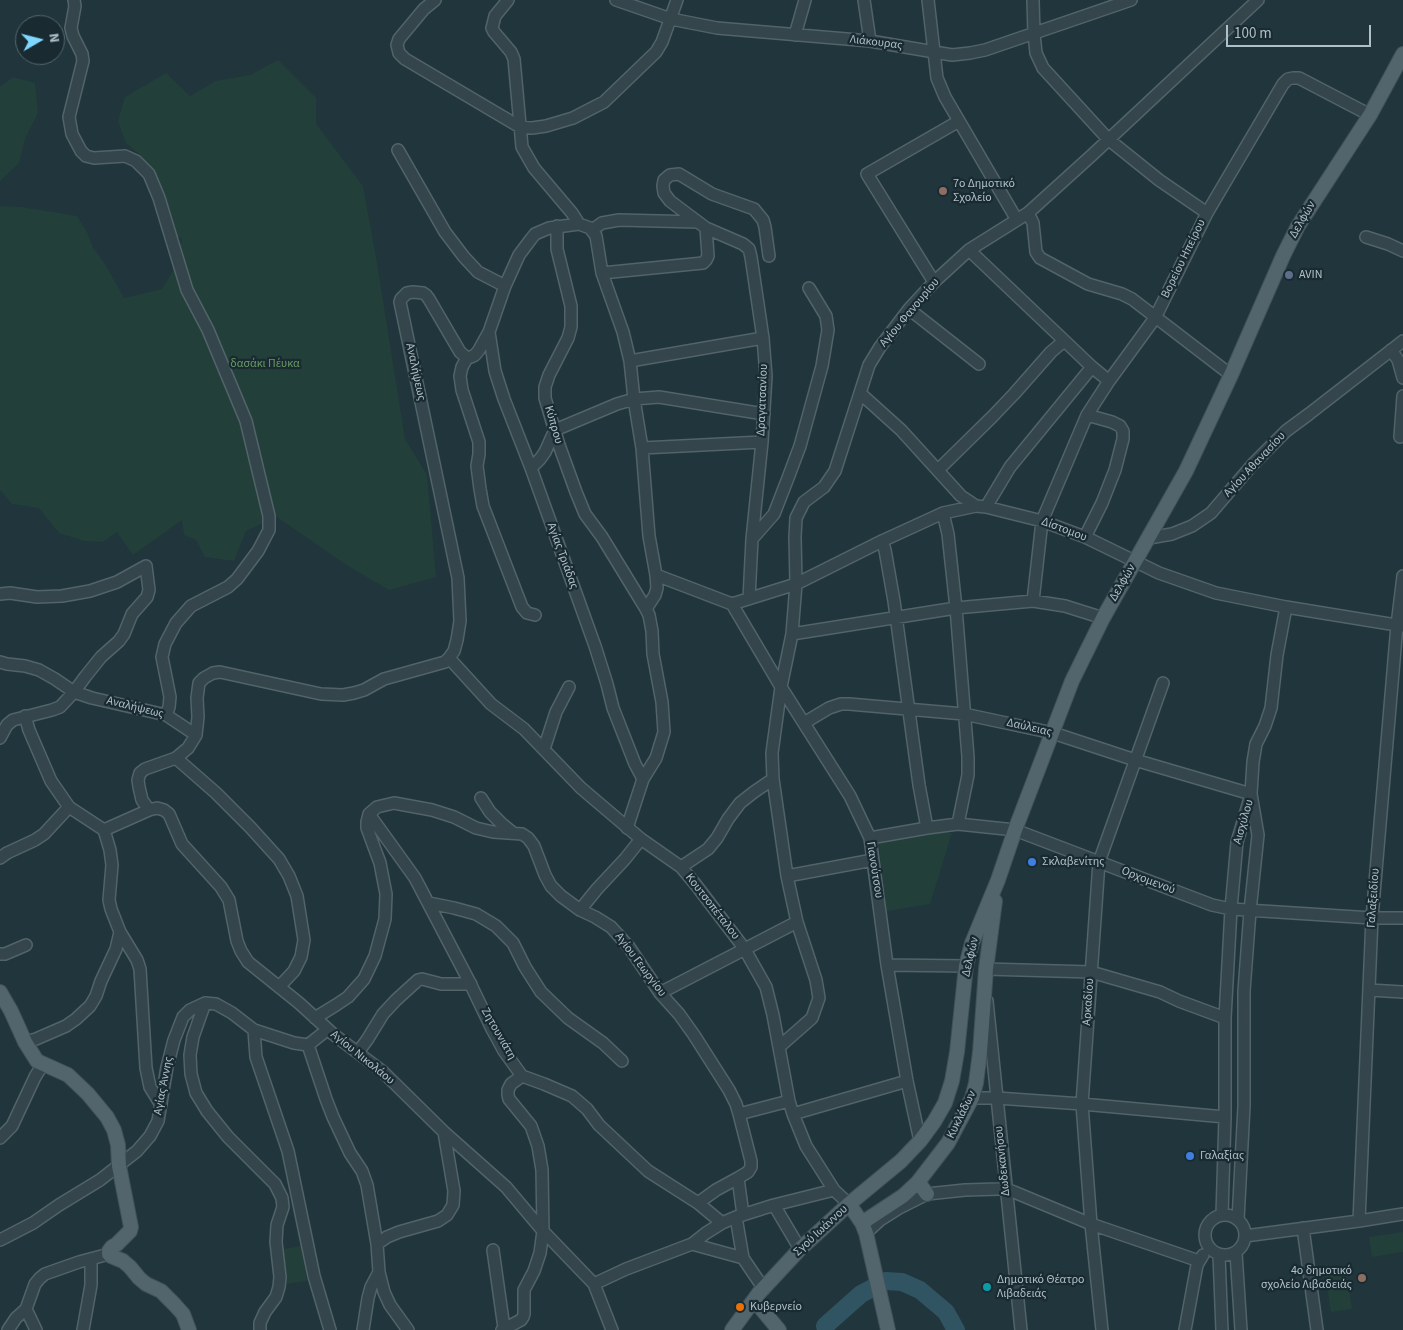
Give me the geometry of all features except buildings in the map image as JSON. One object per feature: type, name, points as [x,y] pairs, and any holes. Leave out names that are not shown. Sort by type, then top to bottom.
[{"type":"main road","name":"Δελφών","points":[[920,1141],[945,1103],[952,1081],[966,966],[972,943],[998,880],[1072,681],[1103,618],[1186,471],[1232,375],[1283,256],[1298,226],[1370,115],[1403,54]]},
{"type":"main road","points":[[986,969],[998,880]]},
{"type":"main road","name":"Κυκλάδων","points":[[864,1228],[918,1182],[948,1143],[972,1098],[980,1052],[986,969]]},
{"type":"main road","points":[[0,992],[25,1042],[37,1060],[68,1075],[88,1094],[107,1117],[114,1130],[118,1145],[119,1166],[131,1227],[130,1232],[112,1247],[109,1254],[123,1261],[146,1284],[161,1292],[174,1304],[183,1314],[188,1330]]},
{"type":"main road","name":"Σγού Ιωάννου","points":[[732,1330],[754,1300],[800,1249],[849,1204],[901,1161],[920,1141]]},
{"type":"main road","points":[[918,1182],[927,1194]]},
{"type":"main road","points":[[849,1204],[864,1228],[888,1330]]},
{"type":"main road","points":[[754,1300],[779,1330]]},
{"type":"street","points":[[74,0],[75,6],[71,28],[84,61],[69,117],[72,134],[81,151],[86,156],[94,158],[126,156],[136,161],[149,174],[159,198],[187,290],[208,330],[246,421],[269,516],[269,530],[258,551],[237,579],[228,587],[191,606],[176,623],[165,644],[162,657],[170,697],[166,715]]},
{"type":"street","points":[[435,0],[399,39],[397,46],[399,52],[404,59],[520,127],[539,127],[562,122],[604,102],[656,52],[662,42],[677,0]]},
{"type":"street","points":[[508,0],[495,16],[492,28],[511,52],[514,59],[522,147],[539,175],[572,213],[579,224]]},
{"type":"street","name":"Λιάκουρας","points":[[616,0],[671,19],[717,28],[870,41],[952,55],[985,50],[1131,0]]},
{"type":"street","points":[[795,35],[805,0]]},
{"type":"street","points":[[864,0],[870,41]]},
{"type":"street","points":[[928,0],[937,78],[959,121],[1017,220]]},
{"type":"street","points":[[1033,0],[1036,53],[1043,68],[1108,139],[1159,180],[1207,213]]},
{"type":"street","name":"Αγίου Φανουρίου","points":[[779,1047],[812,1018],[819,998],[816,980],[797,922],[787,876],[773,780],[772,753],[781,687],[792,634],[796,584],[796,518],[804,502],[824,487],[835,471],[869,365],[880,347],[909,309],[934,282],[969,250],[1028,213],[1258,0]]},
{"type":"street","name":"Βορείου Ηπείρου","points":[[1033,601],[1042,521],[1087,415],[1109,381],[1155,318],[1207,213],[1283,84],[1288,79],[1299,78],[1370,115]]},
{"type":"street","points":[[934,282],[867,174],[959,121]]},
{"type":"street","points":[[398,150],[445,232],[464,257],[478,272],[505,286]]},
{"type":"street","points":[[602,273],[703,263],[706,260],[708,256],[702,225],[667,198],[663,186],[664,180],[670,175],[679,174],[712,194],[754,208],[766,227],[769,256]]},
{"type":"street","points":[[1028,213],[1033,223],[1036,252],[1040,258],[1088,284],[1127,296],[1232,375]]},
{"type":"street","points":[[592,230],[602,223],[619,220],[702,225]]},
{"type":"street","points":[[535,615],[527,613],[522,607],[483,506],[477,466],[480,454],[479,442],[462,390],[460,376],[467,358],[475,355],[489,332],[505,286],[519,255],[531,239],[541,230],[579,224],[587,226],[592,230],[598,241],[602,273],[623,332],[630,362],[642,448],[649,536],[657,588],[646,609]]},
{"type":"street","name":"Δραγατσανίου","points":[[702,225],[743,244],[749,249],[763,338],[766,376],[764,414],[752,539],[749,599]]},
{"type":"street","name":"Κύπρου","points":[[557,226],[557,250],[572,314],[568,338],[552,366],[545,387],[545,398],[559,445],[585,514],[602,537],[649,615],[653,654],[662,702],[664,732],[656,758],[643,779],[627,828]]},
{"type":"street","points":[[1366,237],[1403,251]]},
{"type":"street","points":[[969,250],[1064,341],[1109,381]]},
{"type":"street","points":[[752,539],[774,514],[800,446],[822,366],[828,330],[826,316],[809,288]]},
{"type":"street","name":"Αναλήψεως","points":[[449,658],[456,645],[460,622],[458,578],[400,302],[403,296],[407,293],[418,292],[423,293],[430,299],[460,352],[467,358]]},
{"type":"street","points":[[909,309],[980,364]]},
{"type":"street","name":"Αγίας Τριάδας","points":[[489,332],[494,371],[595,646],[613,708],[635,764],[643,779]]},
{"type":"street","points":[[630,362],[763,338]]},
{"type":"street","points":[[938,470],[998,411],[1051,352],[1064,341]]},
{"type":"street","name":"Αγίου Αθανασίου","points":[[1149,538],[1172,534],[1192,526],[1211,513],[1253,464],[1286,431],[1347,386],[1403,341]]},
{"type":"street","points":[[1391,350],[1398,360],[1403,378]]},
{"type":"street","points":[[861,394],[901,430],[961,496],[980,506],[1092,367]]},
{"type":"street","points":[[1400,438],[1403,396]]},
{"type":"street","points":[[531,468],[545,452],[555,430],[617,404],[634,399],[659,397],[764,414]]},
{"type":"street","points":[[1085,537],[1102,503],[1115,470],[1123,439],[1123,432],[1120,426],[1087,415]]},
{"type":"street","points":[[642,448],[762,442]]},
{"type":"street","name":"Δίστομου","points":[[732,604],[796,584],[943,513],[980,506],[1042,521],[1085,537],[1159,573],[1216,593],[1400,626]]},
{"type":"street","points":[[943,513],[948,534],[956,608],[968,775],[958,824]]},
{"type":"street","points":[[882,541],[896,617],[926,828]]},
{"type":"street","points":[[0,594],[10,593],[37,597],[71,594],[117,582],[146,566],[149,590],[147,597],[132,614],[124,634],[101,657],[60,707],[13,720],[7,725],[0,738]]},
{"type":"street","points":[[656,575],[732,604]]},
{"type":"street","name":"Γαλαξειδίου","points":[[1359,1221],[1372,918],[1400,626],[1403,576]]},
{"type":"street","points":[[792,634],[956,608],[1033,601],[1065,606],[1103,618]]},
{"type":"street","name":"Γιανούτσου","points":[[732,604],[781,687],[850,796],[870,838],[907,1081],[920,1141]]},
{"type":"street","points":[[1251,794],[1256,744],[1271,708],[1277,655],[1286,607]]},
{"type":"street","points":[[104,830],[149,810],[142,800],[138,787],[140,773],[145,769],[176,758],[188,748],[196,735],[199,683],[213,673],[220,672],[321,694],[343,694],[364,690],[384,679],[436,665],[449,658]]},
{"type":"street","name":"Κουτσοπέταλου","points":[[449,658],[491,704],[524,729],[581,788],[627,828],[681,867],[744,948],[766,987],[789,1101],[806,1146],[834,1190],[849,1204]]},
{"type":"street","name":"Αναλήψεως","points":[[0,662],[39,670],[74,692],[92,698],[166,715],[196,735]]},
{"type":"street","name":"Αρκαδίου","points":[[1102,1330],[1091,1224],[1082,1104],[1099,862],[1163,684]]},
{"type":"street","points":[[544,749],[556,712],[568,686]]},
{"type":"street","name":"Δαύλειας","points":[[804,723],[829,708],[841,704],[964,714],[1053,733],[1135,760],[1251,794]]},
{"type":"street","points":[[25,716],[51,781],[69,807],[104,830],[112,865],[109,900],[120,932],[137,960],[140,969],[146,1068],[150,1087],[161,1105]]},
{"type":"street","points":[[176,758],[216,793],[279,859],[297,896],[304,940],[301,957],[294,971],[279,987]]},
{"type":"street","points":[[681,867],[708,848],[717,838],[740,803],[773,780]]},
{"type":"street","name":"Αισχύλου","points":[[1222,1215],[1225,1018],[1231,909],[1237,842],[1251,794]]},
{"type":"street","name":"Αισχύλου","points":[[1238,1220],[1244,1106],[1244,991],[1258,835],[1251,794]]},
{"type":"street","name":"Αγίου Γεωργίου","points":[[481,798],[490,812],[502,824],[514,833],[522,834],[528,838],[534,846],[544,875],[551,886],[580,910],[611,928],[629,947],[660,993],[679,1014],[694,1035],[736,1104],[751,1161],[751,1167],[748,1172],[738,1178]]},
{"type":"street","points":[[315,1018],[348,997],[364,979],[375,956],[385,919],[386,894],[380,863],[367,828],[370,814],[377,807],[394,803],[432,810],[454,817],[476,828],[493,832],[514,833]]},
{"type":"street","points":[[0,858],[44,834],[69,807]]},
{"type":"street","name":"Αγίου Νικολάου","points":[[149,810],[157,808],[169,814],[182,844],[221,887],[229,900],[237,941],[248,962],[299,1003],[328,1030],[382,1071],[444,1132],[506,1187],[594,1284]]},
{"type":"street","name":"Ζητουνιάτη","points":[[370,814],[415,878],[492,1029],[504,1051],[522,1076]]},
{"type":"street","name":"Ορχομενού","points":[[870,838],[958,824],[1015,830],[1212,904],[1231,909],[1372,918],[1403,918]]},
{"type":"street","points":[[580,910],[641,839]]},
{"type":"street","points":[[787,876],[873,860]]},
{"type":"street","points":[[428,903],[476,914],[496,926],[513,943],[541,992],[568,1018],[603,1043],[622,1061]]},
{"type":"street","points":[[660,993],[797,922]]},
{"type":"street","points":[[25,1042],[66,1026],[90,1006],[116,949],[120,932]]},
{"type":"street","points":[[0,954],[5,954],[26,945]]},
{"type":"street","points":[[888,965],[966,966]]},
{"type":"street","points":[[986,969],[1091,972],[1160,992],[1178,1001],[1225,1018]]},
{"type":"street","points":[[358,1052],[382,1014],[418,980],[422,979],[441,984],[470,984]]},
{"type":"street","points":[[1369,990],[1403,992]]},
{"type":"street","name":"Δωδεκανήσου","points":[[984,994],[988,1004],[1021,1330]]},
{"type":"street","points":[[260,1330],[260,1323],[265,1312],[276,1297],[280,1287],[276,1242],[277,1225],[283,1206],[282,1198],[275,1184],[228,1137],[207,1111],[196,1093],[191,1074],[190,1055],[193,1037],[205,1004],[216,1004],[232,1013],[254,1030],[294,1043],[308,1045],[328,1030]]},
{"type":"street","name":"Αγίας Άννης","points":[[0,1240],[33,1223],[119,1166],[137,1151],[150,1136],[158,1121],[167,1067],[174,1040],[183,1017],[190,1010],[205,1004]]},
{"type":"street","points":[[254,1030],[256,1057],[288,1151],[314,1276],[330,1330]]},
{"type":"street","points":[[308,1045],[333,1117],[350,1153],[362,1171],[367,1185],[377,1244],[379,1272],[384,1292],[390,1305],[408,1330]]},
{"type":"street","points":[[0,1138],[12,1126],[43,1064]]},
{"type":"street","points":[[493,1250],[503,1329],[521,1320],[523,1317],[524,1290],[534,1271],[544,1231],[542,1170],[538,1146],[531,1126],[509,1099],[508,1095],[511,1084],[522,1076],[572,1096],[587,1109],[614,1140],[648,1171],[698,1203],[722,1223]]},
{"type":"street","points":[[793,1114],[907,1081]]},
{"type":"street","points":[[972,1098],[1082,1104],[1224,1117]]},
{"type":"street","points":[[739,1114],[789,1101]]},
{"type":"street","points":[[377,1244],[399,1232],[438,1221],[447,1215],[452,1205],[454,1190],[444,1132]]},
{"type":"street","points":[[698,1203],[738,1178],[743,1258],[764,1289]]},
{"type":"street","points":[[864,1228],[927,1194],[965,1190],[1006,1189],[1091,1224],[1194,1259]]},
{"type":"street","points":[[612,1330],[594,1284],[626,1269],[692,1244],[722,1223],[739,1216],[834,1190]]},
{"type":"street","points":[[774,1205],[800,1249]]},
{"type":"street","points":[[1245,1236],[1403,1214]]},
{"type":"street","points":[[1222,1215],[1231,1216],[1238,1220],[1245,1236],[1244,1242],[1236,1253],[1228,1256],[1219,1255],[1211,1251],[1204,1234],[1207,1225],[1213,1218],[1222,1215]]},
{"type":"street","points":[[1303,1228],[1317,1330]]},
{"type":"street","points":[[692,1244],[743,1258]]},
{"type":"street","points":[[1185,1330],[1197,1266],[1194,1259],[1196,1248],[1207,1244]]},
{"type":"street","points":[[1236,1253],[1241,1330]]},
{"type":"street","points":[[8,1330],[16,1318],[26,1310],[35,1284],[45,1274],[109,1254]]},
{"type":"street","points":[[1219,1255],[1222,1330]]},
{"type":"street","points":[[83,1330],[91,1284],[90,1259]]},
{"type":"street","points":[[363,1330],[371,1287],[379,1272]]},
{"type":"street","points":[[26,1310],[36,1330]]},
{"type":"green space","name":"δασάκι Πέυκα","points":[[278,60],[316,98],[316,124],[363,186],[405,439],[427,475],[436,577],[389,590],[345,564],[277,517],[246,531],[234,561],[205,557],[196,540],[184,535],[182,520],[133,555],[117,532],[103,542],[84,541],[59,533],[39,508],[12,504],[0,490],[0,206],[21,207],[77,216],[87,232],[93,248],[105,264],[124,298],[162,289],[173,271],[182,239],[164,228],[153,199],[142,157],[126,143],[118,121],[125,97],[166,73],[190,96],[216,81],[250,75]]},
{"type":"green space","points":[[13,77],[35,83],[38,113],[25,139],[19,163],[0,181],[0,87]]},
{"type":"green space","points":[[924,832],[952,833],[930,904],[887,911],[878,841]]},
{"type":"green space","points":[[1403,1232],[1403,1252],[1372,1257],[1369,1237]]},
{"type":"green space","points":[[301,1246],[307,1281],[286,1284],[279,1250]]},
{"type":"green space","points":[[1346,1270],[1352,1309],[1331,1312],[1325,1274]]},
{"type":"waterway","points":[[825,1326],[861,1294],[886,1281],[902,1282],[920,1290],[946,1312],[956,1330]]},
{"type":"place","name":"7ο Δημοτικό Σχολείο","points":[[943,191]]},
{"type":"place","name":"AVIN","points":[[1289,275]]},
{"type":"place","name":"Σκλαβενίτης","points":[[1032,862]]},
{"type":"place","name":"Γαλαξίας","points":[[1190,1156]]},
{"type":"place","name":"4ο δημοτικό σχολείο Λιβαδειάς","points":[[1362,1278]]},
{"type":"place","name":"Δημοτικό Θέατρο Λιβαδειάς","points":[[987,1287]]},
{"type":"place","name":"Κυβερνείο","points":[[740,1307]]}]
